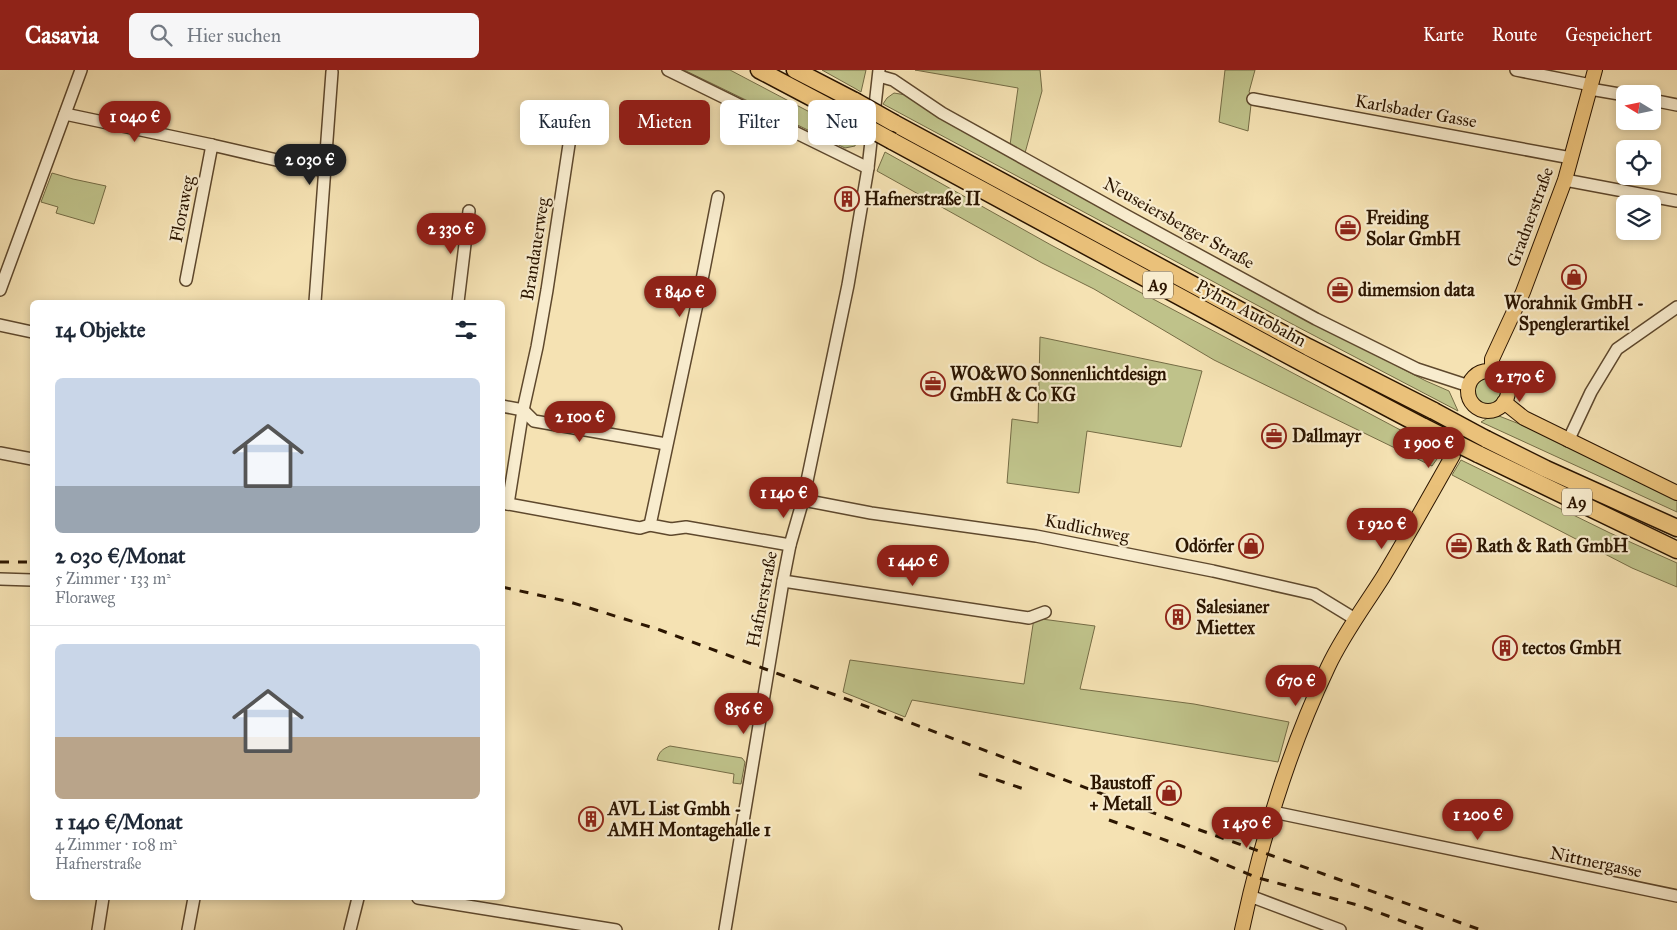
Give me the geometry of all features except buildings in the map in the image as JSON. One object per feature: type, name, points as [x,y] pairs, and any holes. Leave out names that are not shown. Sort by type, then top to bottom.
[{"type":"highway","name":"Pyhrn Autobahn","points":[[760,70],[1284,354],[1478,454],[1677,550]]},
{"type":"highway","name":"Pyhrn Autobahn","points":[[795,70],[1308,347],[1546,469],[1677,528]]},
{"type":"main road","name":"Gradnerstraße","points":[[1492,372],[1492,359],[1523,292],[1565,180],[1595,70]]},
{"type":"main road","points":[[1484,372],[1492,372],[1501,376],[1506,384],[1508,393],[1504,402],[1497,408],[1476,413],[1470,397],[1469,386],[1477,375],[1484,372]]},
{"type":"main road","points":[[1504,402],[1524,418],[1677,493]]},
{"type":"main road","points":[[1242,930],[1273,812],[1306,719],[1328,666],[1453,455]]},
{"type":"street","points":[[0,290],[81,70]]},
{"type":"street","points":[[668,70],[868,168]]},
{"type":"street","points":[[1516,70],[1616,93]]},
{"type":"street","points":[[316,300],[332,72]]},
{"type":"street","name":"Hafnerstraße","points":[[724,930],[783,581],[790,545],[803,500],[848,285],[868,168],[879,73]]},
{"type":"street","name":"Neuseiersberger Straße","points":[[879,73],[942,112],[1128,217],[1316,318],[1417,369],[1469,386]]},
{"type":"street","name":"Karlsbader Gasse","points":[[1253,99],[1572,158]]},
{"type":"street","points":[[1661,102],[1677,105]]},
{"type":"street","points":[[65,114],[324,171]]},
{"type":"street","name":"Floraweg","points":[[186,280],[212,145]]},
{"type":"street","name":"Brandauerweg","points":[[569,145],[544,308],[505,504],[640,528],[650,525],[671,529],[686,527],[790,545]]},
{"type":"street","points":[[1565,180],[1677,201]]},
{"type":"street","points":[[650,525],[718,197]]},
{"type":"street","points":[[458,300],[470,211]]},
{"type":"street","points":[[1568,440],[1590,392],[1617,349],[1677,307]]},
{"type":"street","points":[[0,325],[30,332]]},
{"type":"street","points":[[505,407],[523,410],[534,421],[666,444]]},
{"type":"street","points":[[0,453],[30,459]]},
{"type":"street","name":"Kudlichweg","points":[[803,500],[871,513],[1036,536],[1214,571],[1314,594],[1355,619]]},
{"type":"street","points":[[0,579],[30,580]]},
{"type":"street","points":[[783,581],[1029,618],[1045,612]]},
{"type":"street","name":"Nittnergasse","points":[[1273,812],[1677,896]]},
{"type":"street","points":[[1250,896],[1340,930]]},
{"type":"street","points":[[98,930],[103,900]]},
{"type":"street","points":[[188,930],[194,900]]},
{"type":"street","points":[[350,930],[358,900]]},
{"type":"street","points":[[430,900],[616,930]]},
{"type":"green space","points":[[684,70],[730,70],[787,100],[746,100]]},
{"type":"green space","points":[[822,70],[866,70],[861,92],[856,89]]},
{"type":"green space","points":[[915,70],[1040,70],[1042,91],[1025,153],[1010,145],[1018,88]]},
{"type":"green space","points":[[1225,70],[1255,70],[1249,92],[1252,96],[1248,131],[1219,122]]},
{"type":"green space","points":[[894,93],[906,95],[1256,292],[1426,381],[1449,391],[1458,411],[883,104]]},
{"type":"green space","points":[[798,106],[808,111],[808,130],[798,125]]},
{"type":"green space","points":[[839,145],[855,145],[855,146],[845,148]]},
{"type":"green space","points":[[885,152],[1051,245],[1442,452],[1432,466],[1214,360],[1094,289],[1042,263],[877,171]]},
{"type":"green space","points":[[52,173],[106,186],[94,224],[56,213],[58,207],[41,202]]},
{"type":"green space","points":[[1040,337],[1202,371],[1181,447],[1087,431],[1079,493],[1007,483],[1012,419],[1038,423]]},
{"type":"green space","points":[[1488,377],[1498,381],[1502,391],[1498,401],[1488,405],[1478,401],[1474,391],[1478,381]]},
{"type":"green space","points":[[1491,416],[1499,416],[1522,425],[1677,499],[1677,512],[1481,422]]},
{"type":"green space","points":[[1461,460],[1610,533],[1677,563],[1677,587],[1632,568],[1452,475]]},
{"type":"green space","points":[[1034,618],[1095,626],[1080,689],[1194,704],[1289,722],[1278,762],[912,700],[905,717],[843,692],[850,660],[1024,684]]},
{"type":"green space","points":[[670,746],[742,758],[745,762],[741,784],[733,783],[734,774],[657,760],[661,751]]},
{"type":"railway","points":[[0,562],[30,562]]},
{"type":"railway","points":[[505,588],[570,602],[660,630],[1197,829],[1481,930]]},
{"type":"railway","points":[[979,774],[1027,790]]},
{"type":"railway","points":[[1109,820],[1190,849],[1255,877],[1361,906],[1426,930]]},
{"type":"place","name":"Hafnerstraße II","points":[[847,199]]},
{"type":"place","name":"Freiding Solar GmbH","points":[[1348,228]]},
{"type":"place","name":"Worahnik GmbH - Spenglerartikel","points":[[1574,277]]},
{"type":"place","name":"dimemsion data","points":[[1340,290]]},
{"type":"place","name":"WO&WO Sonnenlichtdesign GmbH & Co KG","points":[[933,384]]},
{"type":"place","name":"Dallmayr","points":[[1274,436]]},
{"type":"place","name":"Odörfer","points":[[1251,546]]},
{"type":"place","name":"Rath & Rath GmbH","points":[[1459,546]]},
{"type":"place","name":"Salesianer Miettex","points":[[1178,617]]},
{"type":"place","name":"tectos GmbH","points":[[1505,648]]},
{"type":"place","name":"Baustoff + Metall","points":[[1169,793]]},
{"type":"place","name":"AVL List Gmbh - AMH Montagehalle 1","points":[[591,819]]}]
